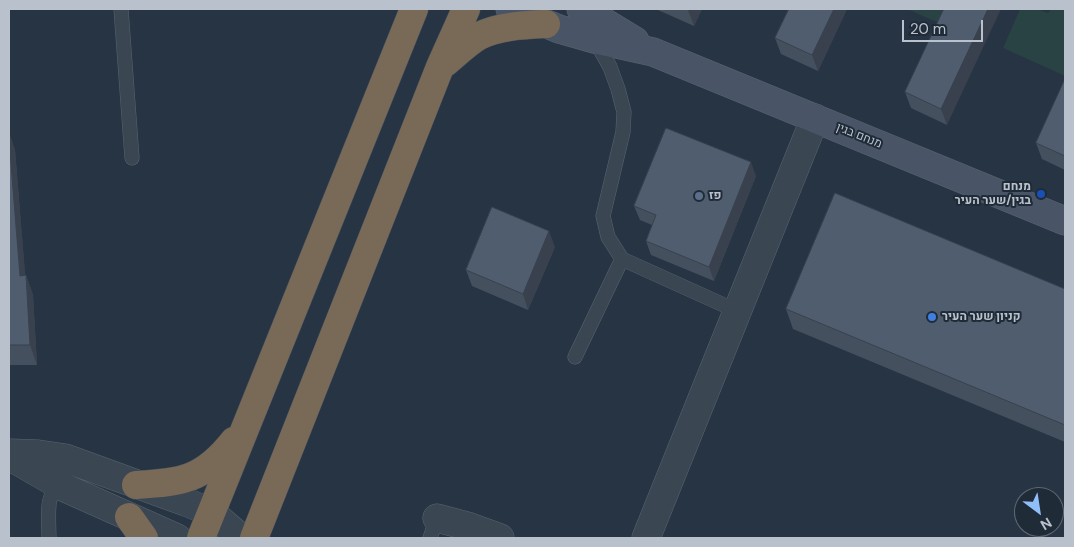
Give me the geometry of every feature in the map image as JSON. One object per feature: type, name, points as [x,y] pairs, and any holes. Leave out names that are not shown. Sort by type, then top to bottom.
[{"type":"highway","points":[[201,538],[414,9]]},
{"type":"highway","points":[[254,538],[440,67],[466,9]]},
{"type":"highway","points":[[440,67],[469,42],[481,35],[520,25],[546,24]]},
{"type":"highway","points":[[136,485],[169,483],[204,471],[223,455],[244,428]]},
{"type":"street","name":"מנחם בגין","points":[[510,9],[559,29],[654,52]]},
{"type":"street","name":"מנחם בגין","points":[[581,9],[654,52],[1065,221]]},
{"type":"street","points":[[646,538],[815,118]]},
{"type":"street","points":[[9,454],[38,454],[65,458],[212,513],[241,538]]},
{"type":"street","points":[[9,454],[136,528],[177,538]]},
{"type":"street","points":[[433,528],[467,526],[500,538]]},
{"type":"lane","points":[[122,9],[132,158]]},
{"type":"lane","points":[[594,38],[610,67],[624,112],[623,132],[603,216],[608,237],[622,260],[738,311]]},
{"type":"lane","points":[[575,357],[622,260]]},
{"type":"lane","points":[[49,538],[49,502],[51,496],[63,486]]},
{"type":"green space","points":[[907,9],[948,9],[941,24]]},
{"type":"green space","points":[[1020,9],[1038,9],[1048,13],[1051,9],[1065,9],[1065,76],[1003,48]]},
{"type":"building","points":[[789,9],[834,9],[812,55],[775,38]]},
{"type":"building","points":[[944,9],[988,9],[941,109],[905,92]]},
{"type":"building","points":[[1065,79],[1065,156],[1036,143]]},
{"type":"building","points":[[666,128],[751,162],[709,267],[646,241],[656,215],[634,206]]},
{"type":"building","points":[[9,139],[20,276],[26,275],[30,345],[9,345]]},
{"type":"building","name":"קניון שער העיר","points":[[835,193],[1065,289],[1065,425],[786,309]]},
{"type":"building","points":[[492,207],[549,231],[523,294],[466,270]]},
{"type":"place","name":"מנחם בגין/שער העיר","points":[[1041,194]]},
{"type":"place","name":"פז","points":[[699,196]]},
{"type":"place","name":"קניון שער העיר","points":[[932,317]]}]
